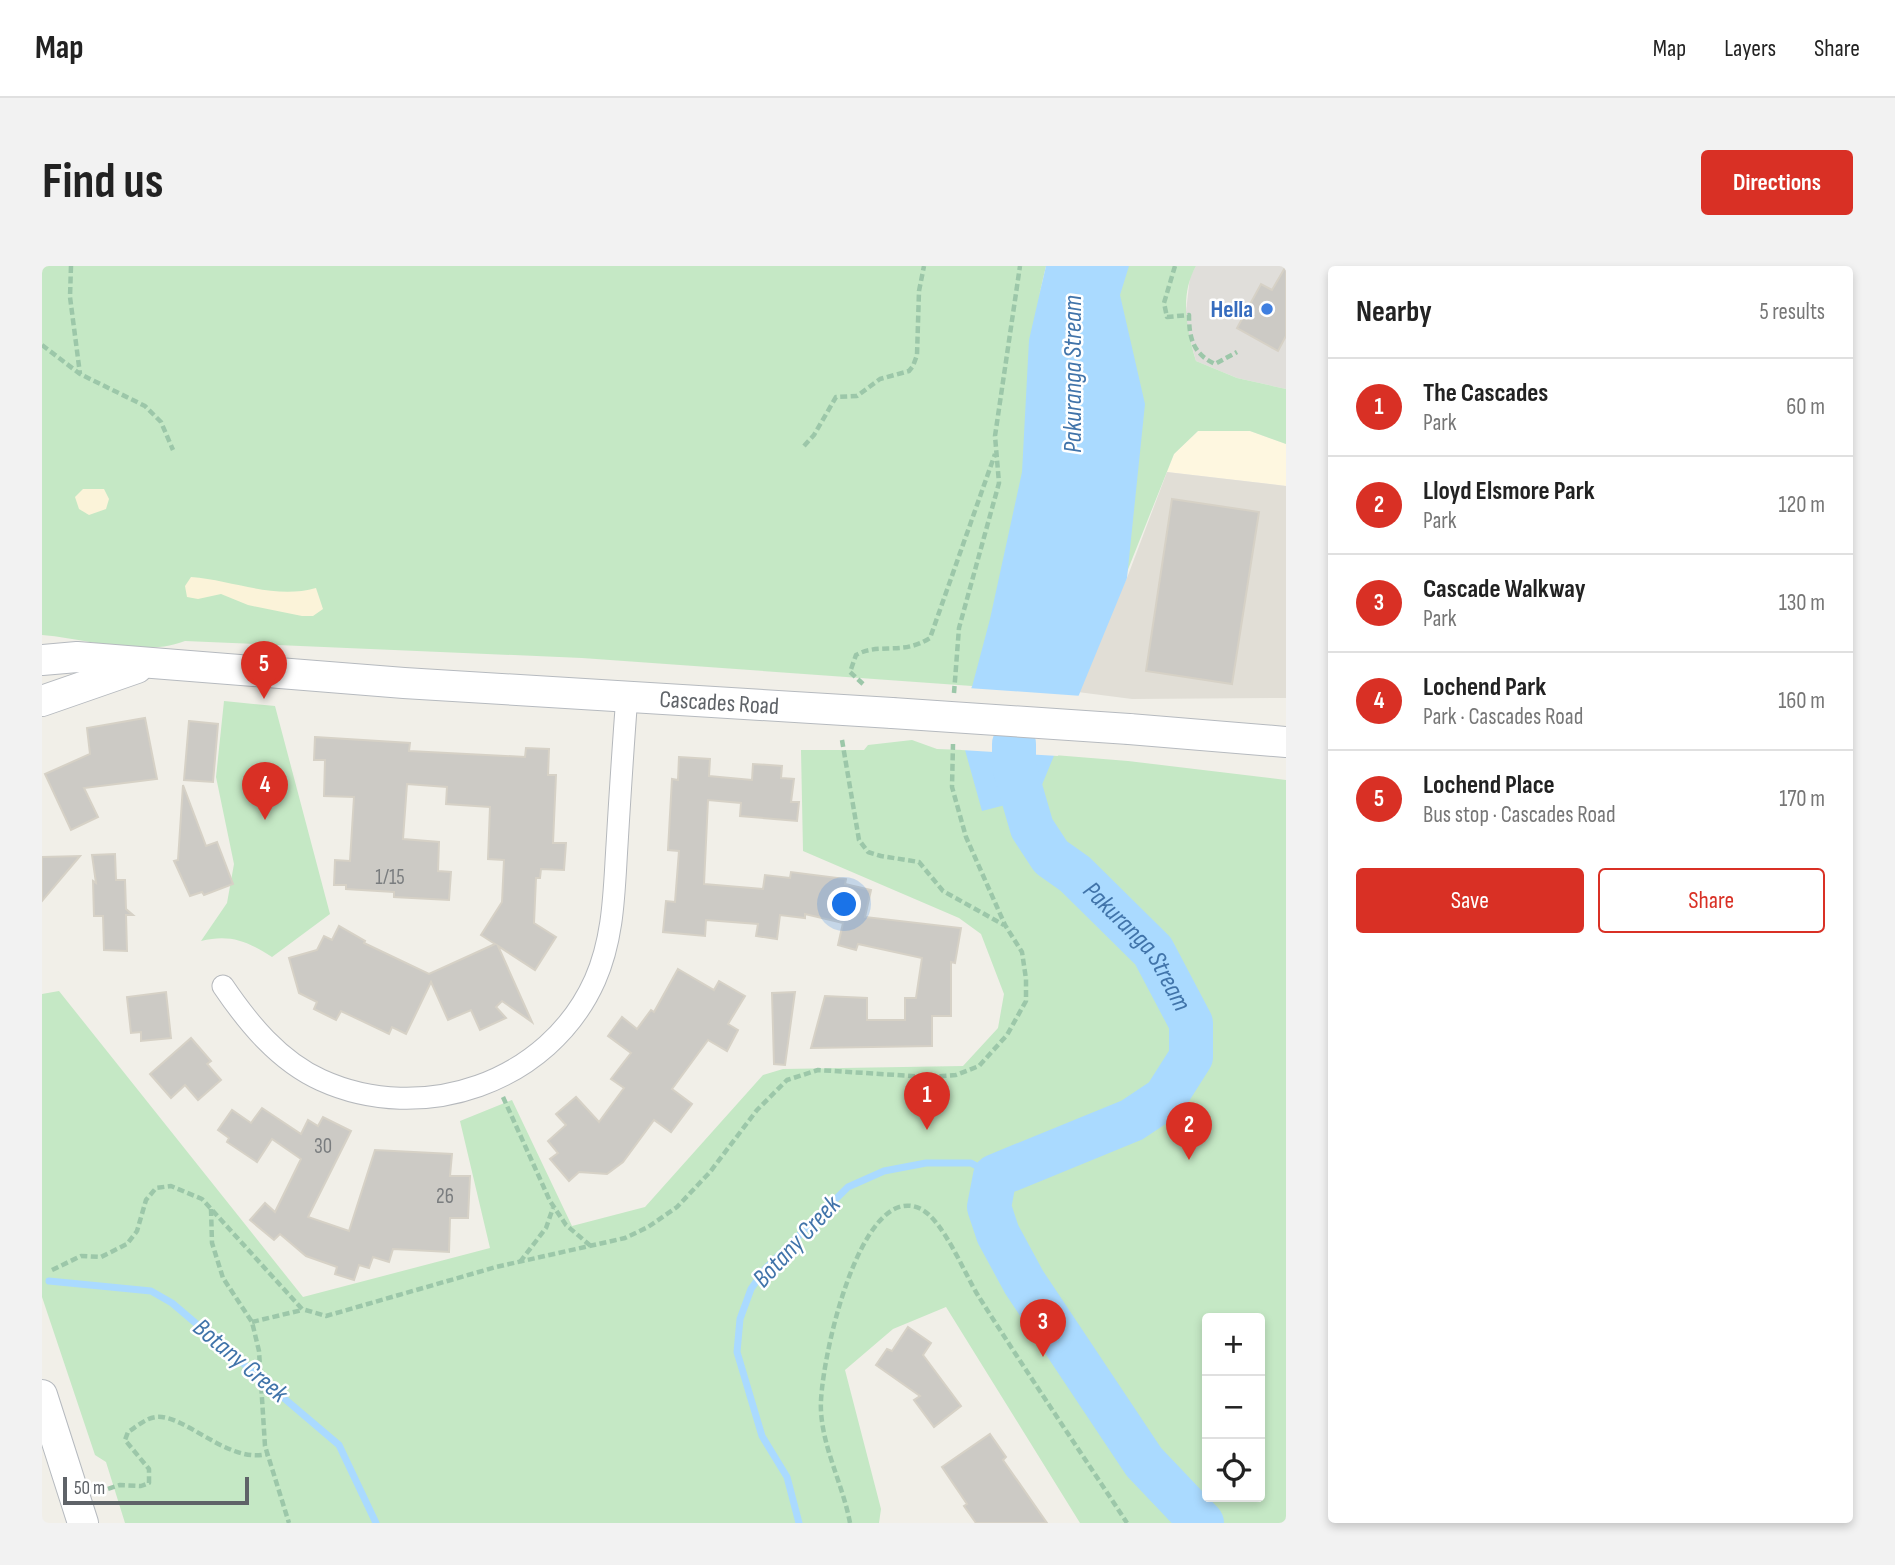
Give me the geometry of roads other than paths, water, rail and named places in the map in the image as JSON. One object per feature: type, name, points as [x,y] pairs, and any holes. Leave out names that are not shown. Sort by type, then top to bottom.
[{"type":"main road","name":"Cascades Road","points":[[42,660],[77,657],[154,662],[404,683],[892,713],[1286,742]]},
{"type":"main road","name":"Cascades Road","points":[[42,701],[154,662]]},
{"type":"main road","points":[[42,1395],[79,1511]]},
{"type":"street","points":[[223,986],[250,1025],[280,1052],[320,1080],[373,1097],[421,1099],[461,1093],[496,1080],[531,1059],[579,1012],[596,978],[611,930],[627,696]]},
{"type":"water","points":[[1046,266],[1129,266],[1120,295],[1145,404],[1127,578],[1037,797],[982,811],[960,732],[990,619],[1022,472],[1029,340]]},
{"type":"waterway","name":"Pakuranga Stream","points":[[1014,744],[1014,766],[1032,828],[1051,857],[1075,874],[1153,951],[1191,1023],[1191,1057],[1165,1098],[1132,1120],[995,1176],[989,1207],[998,1234],[1024,1282],[1144,1462],[1202,1523]]},
{"type":"waterway","name":"Botany Creek","points":[[799,1523],[787,1477],[762,1436],[737,1352],[740,1319],[751,1289],[765,1269],[848,1187],[884,1171],[926,1163],[971,1163],[995,1176]]},
{"type":"waterway","name":"Botany Creek","points":[[49,1281],[151,1291],[172,1303],[339,1445],[376,1523]]},
{"type":"place","name":"Hella","points":[[1267,309]]},
{"type":"place","name":"Lochend Place","points":[[264,699]]},
{"type":"place","name":"Lochend Park","points":[[265,820]]},
{"type":"place","name":"The Cascades","points":[[927,1130]]},
{"type":"place","name":"Lloyd Elsmore Park","points":[[1189,1160]]},
{"type":"place","name":"Cascade Walkway","points":[[1043,1357]]}]
